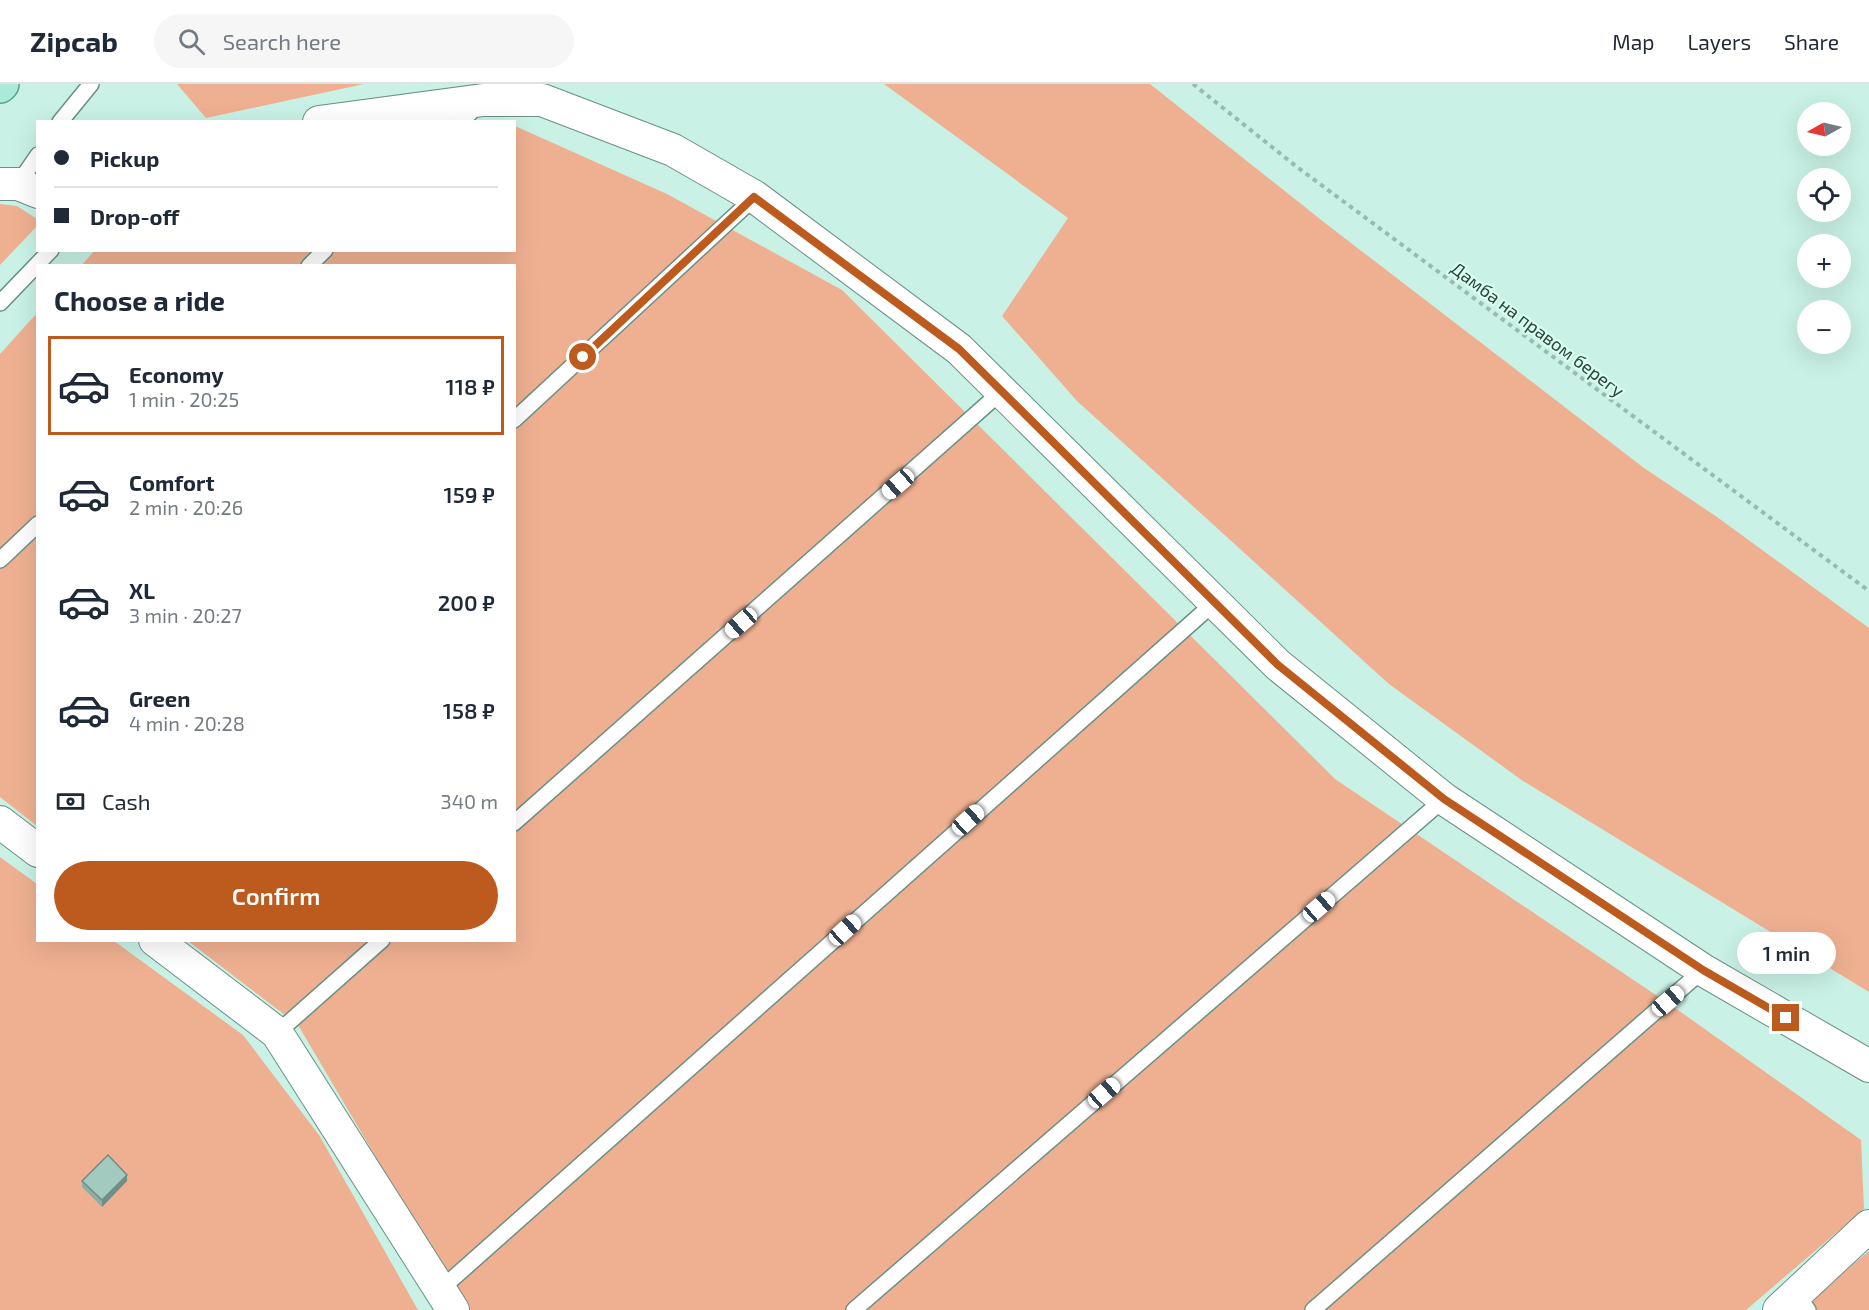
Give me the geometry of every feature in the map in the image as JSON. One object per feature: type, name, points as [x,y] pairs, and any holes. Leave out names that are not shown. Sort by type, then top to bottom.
[{"type":"street","points":[[334,120],[483,100],[542,100],[673,150],[754,197],[959,349],[1278,665],[1444,799],[1703,970],[1869,1066]]},
{"type":"street","points":[[0,822],[36,849]]},
{"type":"street","points":[[158,942],[277,1033],[447,1299]]},
{"type":"street","points":[[1795,1305],[1869,1226]]},
{"type":"lane","points":[[62,120],[91,84]]},
{"type":"lane","points":[[462,120],[483,100]]},
{"type":"lane","points":[[19,187],[36,158]]},
{"type":"lane","points":[[516,418],[754,197]]},
{"type":"lane","points":[[38,264],[49,252]]},
{"type":"lane","points":[[311,264],[323,252]]},
{"type":"lane","points":[[0,303],[36,266]]},
{"type":"lane","points":[[516,821],[1002,392]]},
{"type":"lane","points":[[0,560],[36,526]]},
{"type":"lane","points":[[447,1299],[1215,602]]},
{"type":"lane","points":[[854,1310],[1444,799]]},
{"type":"lane","points":[[277,1033],[380,942]]},
{"type":"lane","points":[[1312,1310],[1703,970]]},
{"type":"path","name":"Дамба на правом берегу","points":[[1193,84],[1297,167],[1869,591]]},
{"type":"shaded area","points":[[177,84],[364,84],[206,118]]},
{"type":"shaded area","points":[[884,84],[1150,84],[1325,223],[1644,468],[1717,517],[1869,628],[1869,992],[1523,781],[1389,684],[1077,401],[1002,316],[1068,218]]},
{"type":"shaded area","points":[[516,126],[667,194],[842,290],[1335,779],[1678,1010],[1861,1140],[1864,1209],[1746,1310],[466,1310],[298,1025],[189,942],[516,942],[516,264],[83,264],[93,252],[516,252]]},
{"type":"shaded area","points":[[0,204],[17,206],[36,218],[36,227],[0,265]]},
{"type":"shaded area","points":[[36,314],[36,825],[0,797],[0,354]]},
{"type":"shaded area","points":[[0,857],[36,883],[36,942],[115,942],[243,1035],[319,1135],[418,1310],[0,1310]]},
{"type":"shaded area","points":[[1869,1251],[1869,1310],[1798,1310]]},
{"type":"building","points":[[108,1155],[127,1175],[102,1200],[82,1181]]},
{"type":"route","points":[[583,357],[754,197],[959,349],[1278,665],[1444,799],[1703,970],[1786,1018]]}]
